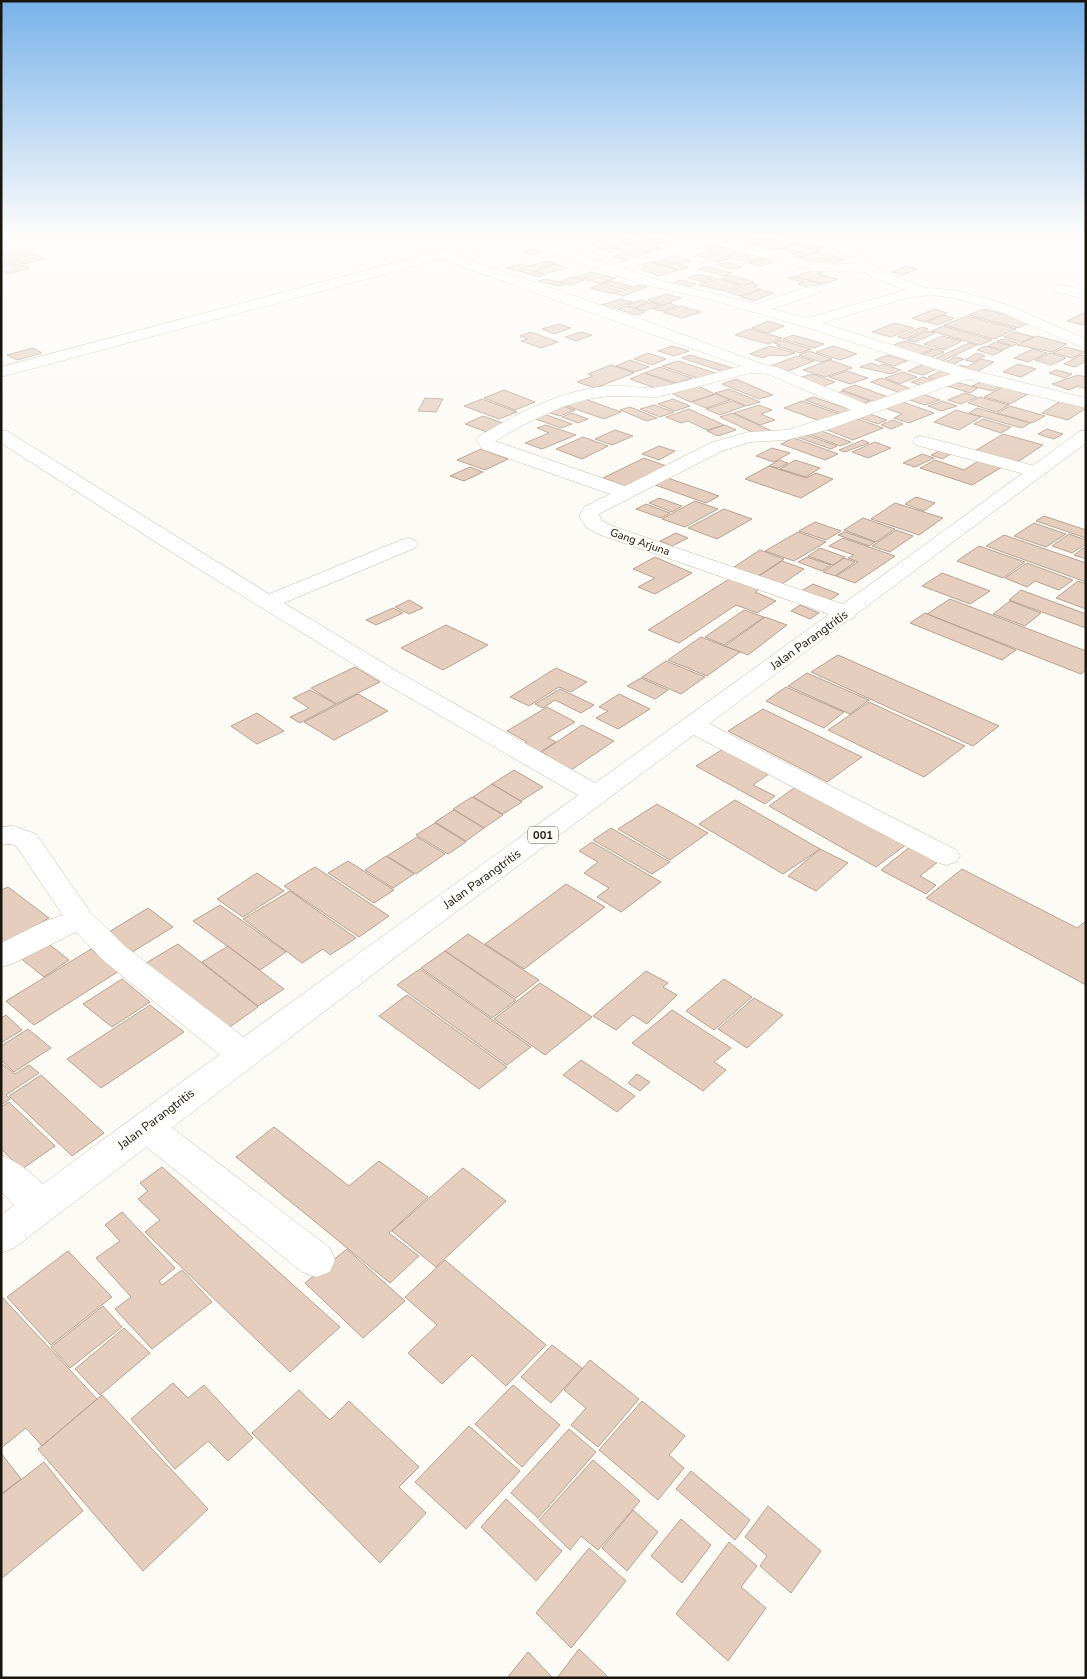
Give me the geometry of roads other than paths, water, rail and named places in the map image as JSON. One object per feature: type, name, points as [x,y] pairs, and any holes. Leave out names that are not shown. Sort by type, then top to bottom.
[{"type":"street","points":[[1,372],[211,316]]},
{"type":"street","points":[[619,316],[760,368],[771,370],[864,409]]},
{"type":"street","points":[[784,316],[966,374],[1086,403]]},
{"type":"street","points":[[807,323],[829,316]]},
{"type":"street","points":[[1027,316],[1086,345]]},
{"type":"street","points":[[626,493],[488,445],[485,440],[517,421],[556,404],[586,394],[610,391],[658,392],[740,369],[760,368]]},
{"type":"street","name":"Gang Arjuna","points":[[846,613],[605,530],[594,524],[589,516],[591,512],[705,450],[748,438],[787,435],[821,426],[966,374]]},
{"type":"street","points":[[1,435],[186,553],[392,678],[597,795]]},
{"type":"street","name":"Jalan Parangtritis","points":[[1,1237],[242,1054],[846,613],[1086,435]]},
{"type":"street","points":[[922,441],[1036,472]]},
{"type":"street","points":[[269,602],[408,544]]},
{"type":"street","points":[[693,725],[946,856]]},
{"type":"street","points":[[1,836],[14,835],[26,840],[81,920],[115,954],[242,1054]]},
{"type":"street","points":[[1,956],[54,929],[81,920]]},
{"type":"street","points":[[146,1127],[316,1260]]},
{"type":"street","points":[[1,1170],[41,1206]]}]
